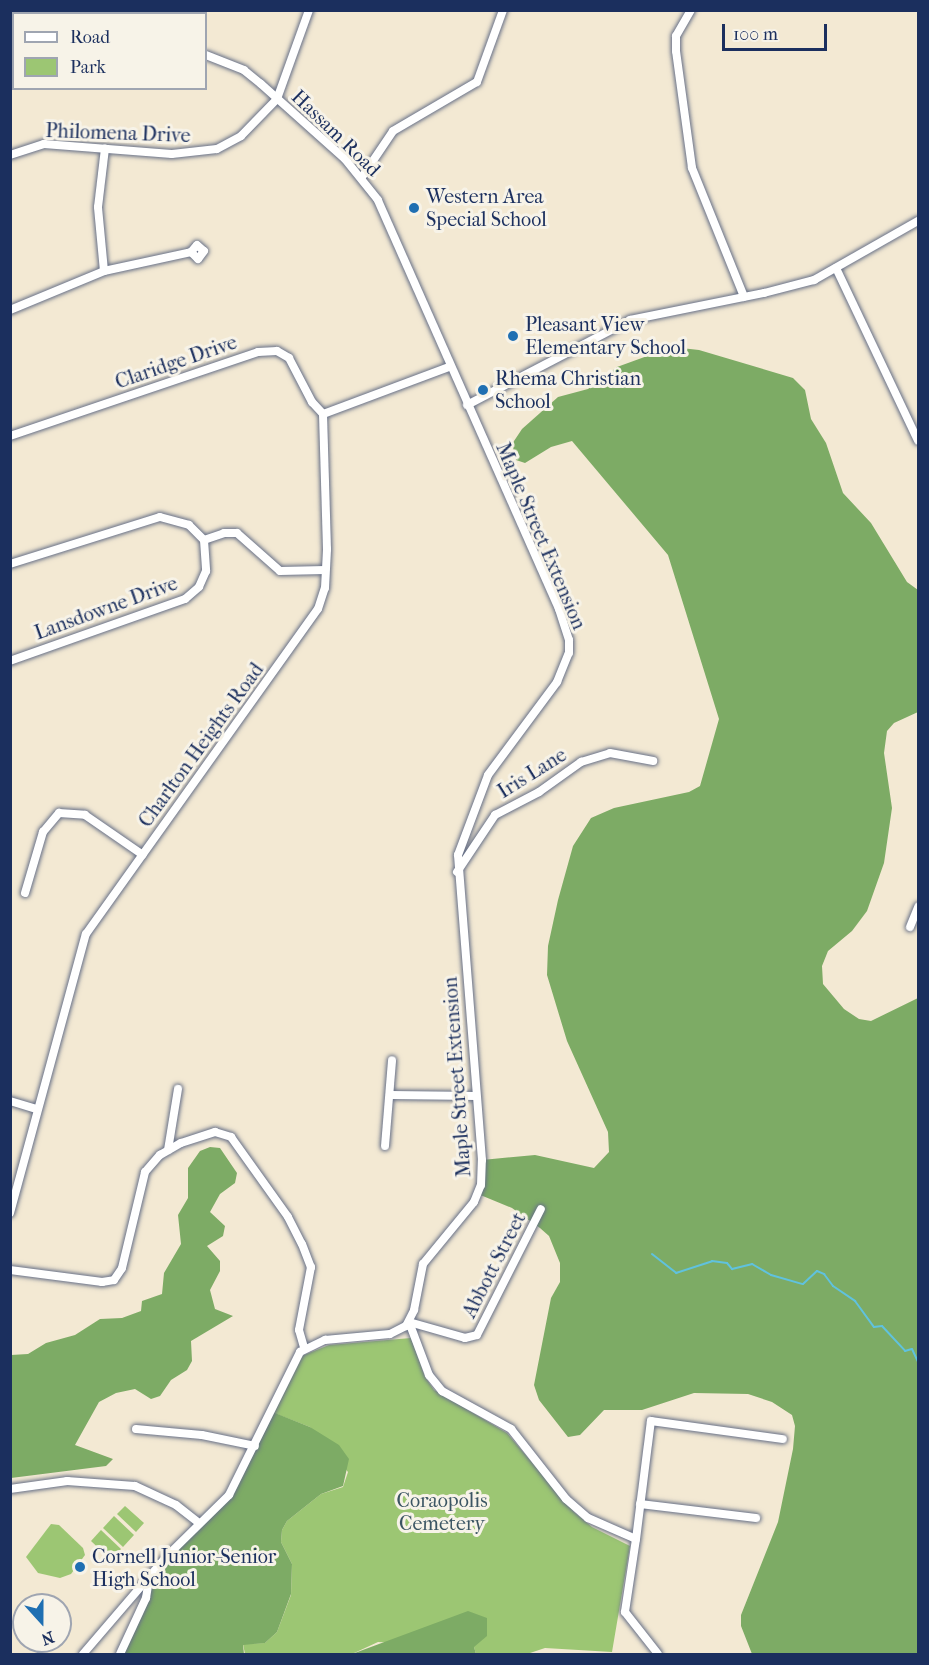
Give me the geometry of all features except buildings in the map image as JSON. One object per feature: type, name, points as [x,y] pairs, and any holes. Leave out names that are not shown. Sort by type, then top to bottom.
[{"type":"street","points":[[277,99],[309,10]]},
{"type":"street","points":[[362,177],[393,131],[477,82],[503,10]]},
{"type":"street","points":[[691,10],[676,36],[676,44],[692,168],[744,297]]},
{"type":"street","name":"Hassam Road","points":[[207,55],[244,70],[362,177],[378,200],[466,405]]},
{"type":"street","name":"Philomena Drive","points":[[10,155],[44,144],[172,154],[217,149],[241,136],[277,99]]},
{"type":"street","points":[[104,271],[98,207],[105,148]]},
{"type":"street","points":[[466,405],[630,320],[797,285],[836,268],[918,221]]},
{"type":"street","points":[[10,310],[104,271],[191,252]]},
{"type":"street","points":[[836,268],[918,441]]},
{"type":"street","name":"Claridge Drive","points":[[10,436],[258,352],[277,351],[289,357],[312,402],[323,414]]},
{"type":"street","points":[[323,414],[449,367]]},
{"type":"street","name":"Maple Street Extension","points":[[409,1322],[423,1264],[469,1210],[481,1185],[476,1096],[457,873],[460,844],[482,786],[509,743],[562,674],[569,646],[559,609],[466,405]]},
{"type":"street","name":"Charlton Heights Road","points":[[10,1213],[86,934],[318,609],[325,588],[323,414]]},
{"type":"street","points":[[10,564],[160,517],[189,525],[204,540],[224,533],[237,533],[280,571],[325,570]]},
{"type":"street","name":"Lansdowne Drive","points":[[10,661],[185,599],[199,587],[206,571],[204,540]]},
{"type":"street","name":"Iris Lane","points":[[457,873],[495,815],[539,792],[582,762],[610,753],[653,761]]},
{"type":"street","points":[[26,893],[43,832],[59,813],[85,815],[143,855]]},
{"type":"street","points":[[910,927],[918,907]]},
{"type":"street","points":[[385,1146],[391,1095],[392,1060]]},
{"type":"street","points":[[168,1150],[178,1089]]},
{"type":"street","points":[[391,1095],[476,1096]]},
{"type":"street","points":[[10,1101],[37,1109]]},
{"type":"street","points":[[10,1270],[102,1282],[114,1280],[122,1268],[145,1172],[168,1150],[215,1132],[231,1137],[288,1217],[311,1268],[299,1330],[304,1348]]},
{"type":"street","name":"Abbott Street","points":[[409,1322],[465,1338],[477,1335],[541,1209]]},
{"type":"street","points":[[83,1654],[150,1574],[229,1495],[255,1446],[288,1370],[304,1348],[334,1338],[390,1334],[409,1322],[429,1375],[442,1391],[510,1430],[566,1498],[588,1518],[636,1539]]},
{"type":"street","points":[[658,1654],[625,1612],[651,1421],[783,1439]]},
{"type":"street","points":[[136,1429],[202,1435],[255,1446]]},
{"type":"street","points":[[10,1489],[67,1481],[135,1486],[176,1505],[199,1524]]},
{"type":"street","points":[[640,1504],[756,1518]]},
{"type":"street","points":[[120,1654],[146,1598],[150,1574]]},
{"type":"green space","points":[[672,347],[699,350],[793,378],[805,390],[811,419],[826,443],[843,493],[871,523],[907,582],[918,590],[918,712],[894,723],[887,731],[884,753],[892,808],[884,863],[867,911],[852,931],[828,951],[822,966],[823,984],[844,1009],[859,1019],[871,1021],[918,998],[918,1654],[752,1654],[741,1626],[741,1615],[778,1522],[793,1449],[795,1426],[792,1415],[772,1402],[748,1394],[694,1393],[642,1410],[604,1410],[580,1435],[568,1437],[539,1400],[534,1385],[551,1298],[560,1282],[560,1263],[549,1236],[540,1228],[512,1208],[478,1194],[482,1160],[535,1155],[594,1168],[609,1152],[608,1132],[567,1041],[547,975],[548,946],[558,900],[573,846],[591,818],[614,808],[689,792],[700,786],[719,719],[668,555],[572,441],[551,447],[525,463],[516,460],[512,444],[522,429],[558,397],[588,389],[617,367]]},
{"type":"green space","points":[[210,1147],[220,1148],[237,1173],[235,1183],[220,1194],[210,1212],[225,1226],[223,1236],[207,1246],[220,1261],[220,1271],[210,1290],[215,1309],[233,1316],[191,1341],[192,1361],[187,1370],[171,1380],[160,1396],[151,1399],[135,1389],[116,1393],[99,1402],[75,1445],[113,1459],[106,1466],[11,1478],[11,1355],[28,1354],[46,1343],[75,1335],[100,1319],[122,1318],[141,1311],[142,1301],[162,1294],[164,1273],[181,1244],[178,1215],[188,1198],[188,1168],[200,1151]]},
{"type":"green space","name":"Coraopolis Cemetery","points":[[411,1338],[425,1377],[434,1390],[507,1433],[574,1512],[592,1527],[630,1546],[612,1652],[545,1648],[527,1654],[476,1654],[474,1647],[378,1642],[352,1654],[245,1654],[243,1644],[265,1643],[277,1632],[291,1595],[292,1564],[281,1542],[282,1530],[287,1521],[321,1494],[343,1487],[348,1472],[310,1427],[274,1413],[298,1361],[304,1355],[329,1345]]},
{"type":"green space","points":[[270,1411],[310,1427],[339,1445],[349,1459],[343,1486],[321,1494],[287,1521],[282,1530],[281,1542],[292,1564],[291,1594],[277,1632],[265,1643],[243,1645],[244,1654],[120,1654],[142,1608],[150,1574],[220,1505]]},
{"type":"green space","points":[[125,1506],[144,1523],[136,1532],[117,1514]]},
{"type":"green space","points":[[114,1516],[134,1535],[123,1547],[103,1528]]},
{"type":"green space","points":[[51,1524],[59,1525],[83,1548],[85,1555],[71,1574],[60,1578],[38,1573],[26,1557]]},
{"type":"green space","points":[[101,1530],[121,1549],[111,1560],[91,1541]]},
{"type":"green space","points":[[468,1611],[487,1618],[487,1636],[474,1647],[476,1654],[352,1654]]},
{"type":"waterway","points":[[652,1254],[676,1273],[712,1261],[727,1263],[732,1269],[752,1264],[771,1275],[803,1284],[817,1271],[824,1274],[833,1286],[855,1301],[874,1327],[882,1326],[905,1351],[912,1349],[918,1362]]},
{"type":"place","name":"Western Area Special School","points":[[414,208]]},
{"type":"place","name":"Pleasant View Elementary School","points":[[513,336]]},
{"type":"place","name":"Rhema Christian School","points":[[483,390]]},
{"type":"place","name":"Cornell Junior-Senior High School","points":[[80,1567]]}]
